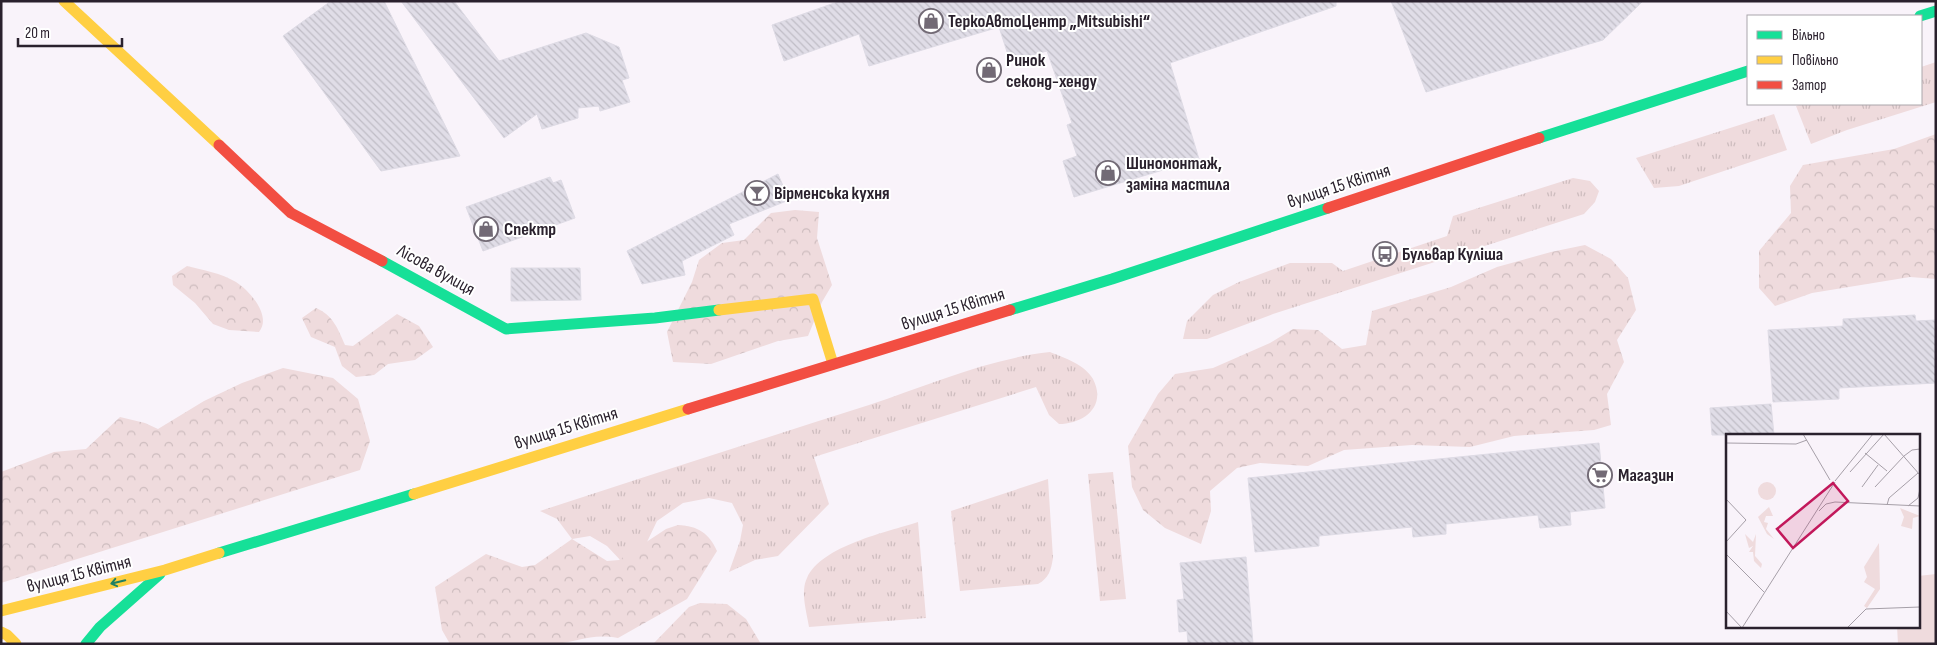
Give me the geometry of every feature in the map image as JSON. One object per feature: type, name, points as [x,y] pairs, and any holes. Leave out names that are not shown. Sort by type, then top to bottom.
[{"type":"main road","name":"Лісова вулиця","points":[[64,1],[291,213],[420,280],[506,329],[655,318],[813,299],[833,364]]},
{"type":"main road","points":[[1922,15],[1936,11]]},
{"type":"main road","name":"вулиця 15 Квітня","points":[[1,611],[165,570],[1112,279],[1747,71]]},
{"type":"main road","name":"вулиця 15 Квітня","points":[[86,644],[100,627],[165,570]]},
{"type":"main road","points":[[1,632],[16,644]]},
{"type":"green space","points":[[1936,62],[1936,102],[1847,130],[1811,144],[1796,106],[1922,105],[1922,67]]},
{"type":"green space","points":[[1774,114],[1787,150],[1679,186],[1654,188],[1636,158]]},
{"type":"green space","points":[[1936,134],[1936,279],[1910,277],[1812,293],[1775,306],[1759,288],[1759,251],[1791,213],[1790,186],[1803,165],[1894,149]]},
{"type":"green space","points":[[1573,178],[1590,181],[1599,191],[1595,202],[1584,214],[1273,314],[1207,339],[1183,339],[1187,321],[1213,295],[1239,282],[1290,263],[1332,263],[1343,271],[1447,236],[1453,216]]},
{"type":"green space","points":[[795,210],[819,212],[817,238],[832,285],[822,302],[808,336],[778,341],[711,364],[673,362],[667,332],[692,282],[699,260],[722,243],[744,240],[771,213]]},
{"type":"green space","points":[[1585,245],[1611,259],[1628,278],[1636,310],[1617,340],[1624,362],[1607,394],[1611,425],[1594,430],[1514,436],[1470,447],[1412,445],[1344,450],[1308,466],[1260,463],[1237,468],[1210,491],[1211,511],[1201,544],[1165,528],[1143,510],[1132,487],[1128,446],[1158,394],[1175,374],[1213,368],[1270,343],[1293,329],[1318,330],[1342,349],[1366,345],[1372,311],[1451,287],[1497,267]]},
{"type":"green space","points":[[187,266],[224,276],[242,286],[258,304],[261,312],[263,319],[259,332],[229,330],[213,324],[195,303],[173,285],[172,276]]},
{"type":"green space","points":[[316,308],[327,314],[331,319],[345,345],[353,346],[397,314],[419,326],[433,347],[415,360],[388,364],[374,375],[356,377],[342,366],[335,347],[311,337],[302,318]]},
{"type":"green space","points":[[1050,352],[1079,365],[1093,379],[1097,389],[1097,397],[1091,412],[1084,417],[1077,421],[1059,424],[1049,415],[1036,387],[814,457],[829,504],[778,556],[755,560],[729,572],[740,541],[743,525],[732,503],[709,498],[683,503],[657,521],[647,542],[623,563],[607,546],[590,536],[572,539],[557,519],[540,511],[869,405],[936,381],[1004,360]]},
{"type":"green space","points":[[283,368],[333,378],[358,399],[370,441],[360,470],[1,583],[1,472],[54,452],[86,449],[120,417],[145,423],[158,429],[204,401],[242,383]]},
{"type":"green space","points":[[1113,472],[1126,599],[1100,601],[1088,474]]},
{"type":"green space","points":[[1048,479],[1053,558],[1047,576],[1038,584],[960,591],[951,511]]},
{"type":"green space","points":[[918,522],[926,618],[809,627],[804,590],[807,578],[815,567],[826,557],[856,542]]},
{"type":"green space","points":[[678,525],[691,527],[702,532],[710,539],[717,551],[687,599],[618,638],[592,637],[554,644],[450,644],[442,630],[435,587],[486,554],[522,567],[535,565],[572,539],[607,561],[619,560],[666,529]]},
{"type":"green space","points":[[1936,574],[1936,644],[1898,644],[1897,628],[1920,628],[1920,576]]},
{"type":"green space","points":[[700,603],[727,604],[746,619],[761,644],[653,644],[689,607]]},
{"type":"building","points":[[331,1],[384,1],[460,156],[381,171],[283,36]]},
{"type":"building","points":[[401,1],[454,1],[499,61],[586,33],[619,47],[629,78],[622,80],[630,102],[600,111],[599,106],[578,108],[578,118],[542,129],[537,114],[504,138]]},
{"type":"building","points":[[840,1],[1336,1],[1336,6],[1170,63],[1199,159],[1074,197],[1063,161],[1077,156],[1067,125],[1072,123],[1047,51],[1010,61],[999,27],[869,66],[859,34],[784,61],[772,25]]},
{"type":"building","points":[[1391,1],[1643,1],[1603,40],[1426,92]]},
{"type":"building","points":[[778,174],[789,200],[729,224],[734,235],[682,261],[685,275],[642,284],[627,251]]},
{"type":"building","points":[[550,177],[553,183],[561,180],[575,218],[483,251],[466,207]]},
{"type":"building","points":[[511,268],[580,268],[581,300],[511,301]]},
{"type":"building","points":[[1915,315],[1916,321],[1936,320],[1936,383],[1839,388],[1839,399],[1773,402],[1768,330],[1843,326],[1843,319]]},
{"type":"building","points":[[1771,404],[1774,434],[1712,435],[1710,408]]},
{"type":"building","points":[[1599,443],[1605,508],[1570,512],[1571,525],[1540,528],[1538,515],[1446,524],[1446,534],[1413,537],[1412,527],[1319,536],[1319,546],[1255,552],[1248,478]]},
{"type":"building","points":[[1246,557],[1253,644],[1188,644],[1187,631],[1179,632],[1177,600],[1184,599],[1180,563]]},
{"type":"traffic: fast","points":[[1922,15],[1936,11]]},
{"type":"traffic: fast","points":[[1539,138],[1747,71]]},
{"type":"traffic: fast","points":[[1010,310],[1112,279],[1328,208]]},
{"type":"traffic: fast","points":[[382,261],[506,329],[655,318],[719,310]]},
{"type":"traffic: fast","points":[[219,553],[414,494]]},
{"type":"traffic: fast","points":[[86,644],[100,627],[160,574]]},
{"type":"traffic: slow","points":[[64,1],[219,145]]},
{"type":"traffic: slow","points":[[719,310],[813,299],[833,364]]},
{"type":"traffic: slow","points":[[414,494],[688,409]]},
{"type":"traffic: slow","points":[[1,611],[165,570],[219,553]]},
{"type":"traffic: slow","points":[[1,632],[16,644]]},
{"type":"traffic: jam","points":[[1328,208],[1539,138]]},
{"type":"traffic: jam","points":[[219,145],[291,213],[382,261]]},
{"type":"traffic: jam","points":[[688,409],[1010,310]]},
{"type":"place","name":"ТеркоАвтоЦентр „Mitsubishi“","points":[[931,21]]},
{"type":"place","name":"Ринок секонд-хенду","points":[[989,70]]},
{"type":"place","name":"Шиномонтаж, заміна мастила","points":[[1108,173]]},
{"type":"place","name":"Вірменська кухня","points":[[757,193]]},
{"type":"place","name":"Спектр","points":[[486,229]]},
{"type":"place","name":"Бульвар Куліша","points":[[1385,254]]},
{"type":"place","name":"Магазин","points":[[1600,475]]}]
